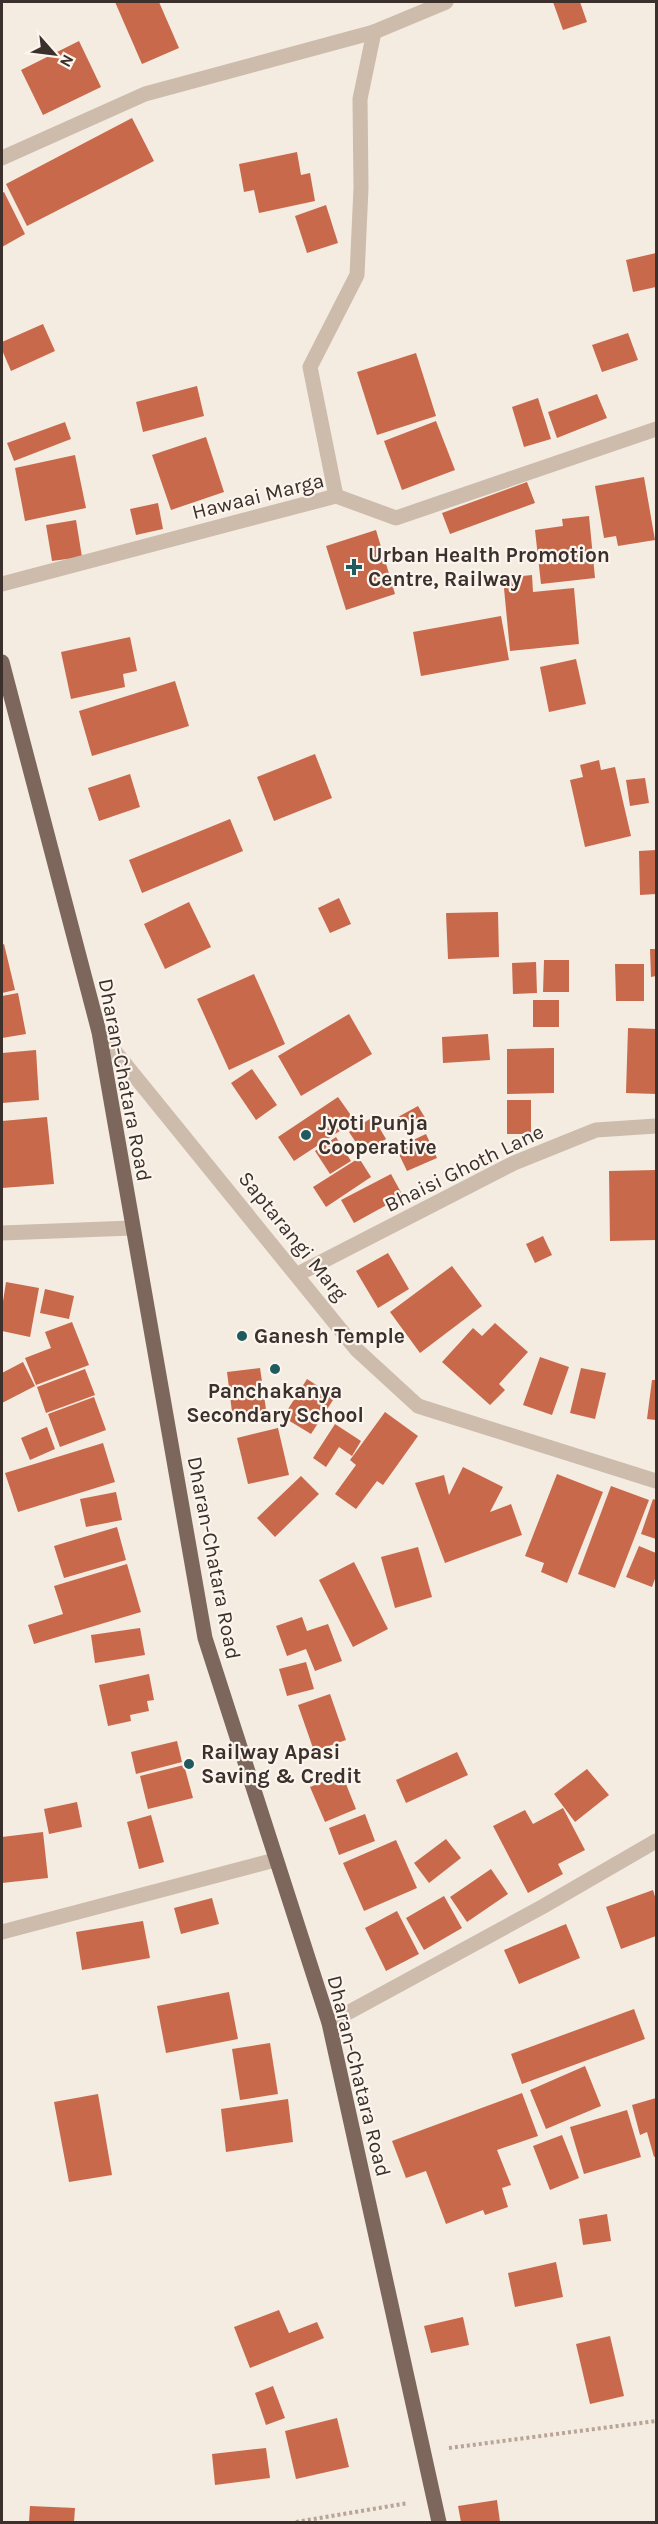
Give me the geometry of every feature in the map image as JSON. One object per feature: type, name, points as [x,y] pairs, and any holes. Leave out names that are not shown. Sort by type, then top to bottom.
[{"type":"main road","name":"Dharan-Chatara Road","points":[[2,662],[99,1032],[205,1638],[329,2022],[439,2523]]},
{"type":"street","points":[[2,158],[145,94],[374,32],[446,2]]},
{"type":"street","points":[[336,496],[310,367],[357,275],[361,188],[360,99],[374,32]]},
{"type":"street","name":"Hawaai Marga","points":[[2,584],[336,496],[396,518],[657,429]]},
{"type":"street","name":"Saptarangi Marg","points":[[99,1032],[298,1274],[357,1350],[418,1406],[657,1481]]},
{"type":"street","name":"Bhaisi Ghoth Lane","points":[[298,1274],[514,1163],[596,1130],[657,1126]]},
{"type":"street","points":[[2,1233],[132,1228]]},
{"type":"street","points":[[329,2022],[542,1907],[657,1841]]},
{"type":"street","points":[[2,1932],[275,1860]]},
{"type":"path","points":[[422,2452],[657,2421]]},
{"type":"path","points":[[296,2523],[433,2499]]},
{"type":"building","points":[[115,2],[159,2],[179,48],[142,64]]},
{"type":"building","points":[[553,2],[580,2],[587,22],[563,30]]},
{"type":"building","points":[[79,41],[101,87],[43,115],[21,70]]},
{"type":"building","points":[[132,118],[154,161],[27,226],[6,184]]},
{"type":"building","points":[[297,152],[301,175],[310,173],[315,201],[259,213],[254,190],[244,192],[239,164]]},
{"type":"building","points":[[4,192],[25,234],[2,247],[2,193]]},
{"type":"building","points":[[326,205],[338,243],[307,253],[295,216]]},
{"type":"building","points":[[656,253],[656,287],[633,292],[626,260]]},
{"type":"building","points":[[43,324],[55,351],[11,371],[2,350],[2,342]]},
{"type":"building","points":[[628,333],[638,360],[602,372],[592,345]]},
{"type":"building","points":[[416,353],[436,416],[377,435],[357,372]]},
{"type":"building","points":[[197,386],[204,416],[143,432],[136,402]]},
{"type":"building","points":[[597,394],[607,418],[557,438],[548,412]]},
{"type":"building","points":[[538,398],[551,439],[524,447],[512,407]]},
{"type":"building","points":[[436,421],[455,470],[402,490],[384,441]]},
{"type":"building","points":[[65,422],[71,439],[14,461],[7,443]]},
{"type":"building","points":[[206,437],[224,492],[171,510],[152,455]]},
{"type":"building","points":[[75,455],[86,508],[25,521],[15,468]]},
{"type":"building","points":[[644,477],[655,540],[618,546],[616,536],[604,538],[595,486]]},
{"type":"building","points":[[527,482],[535,503],[450,534],[442,513]]},
{"type":"building","points":[[158,503],[163,529],[136,535],[130,509]]},
{"type":"building","points":[[589,516],[595,578],[541,584],[535,530],[563,526],[562,519]]},
{"type":"building","points":[[76,520],[82,557],[52,561],[46,525]]},
{"type":"building","points":[[376,530],[395,594],[346,610],[326,546]]},
{"type":"building","points":[[532,575],[533,592],[574,588],[579,644],[510,651],[503,578]]},
{"type":"building","points":[[501,616],[509,660],[421,676],[413,632]]},
{"type":"building","points":[[130,637],[137,671],[123,674],[125,687],[71,699],[61,652]]},
{"type":"building","points":[[576,659],[586,704],[549,712],[540,667]]},
{"type":"building","points":[[175,681],[189,726],[92,756],[79,711]]},
{"type":"building","points":[[315,754],[332,798],[274,821],[257,777]]},
{"type":"building","points":[[599,760],[601,770],[615,767],[631,836],[585,847],[570,780],[583,777],[580,765]]},
{"type":"building","points":[[130,774],[140,807],[99,821],[88,788]]},
{"type":"building","points":[[645,778],[649,803],[630,806],[626,780]]},
{"type":"building","points":[[230,819],[243,851],[142,893],[129,860]]},
{"type":"building","points":[[656,850],[656,894],[640,895],[639,851]]},
{"type":"building","points":[[339,898],[351,924],[330,933],[318,908]]},
{"type":"building","points":[[189,902],[211,947],[165,969],[144,924]]},
{"type":"building","points":[[498,912],[499,957],[448,959],[446,913]]},
{"type":"building","points":[[4,944],[15,990],[2,993],[2,945]]},
{"type":"building","points":[[650,949],[656,949],[656,976],[651,977]]},
{"type":"building","points":[[544,960],[569,960],[569,992],[543,992]]},
{"type":"building","points":[[536,962],[537,993],[513,994],[512,963]]},
{"type":"building","points":[[615,964],[644,964],[644,1001],[616,1001]]},
{"type":"building","points":[[254,974],[285,1044],[229,1070],[197,999]]},
{"type":"building","points":[[18,993],[26,1034],[2,1038],[2,996]]},
{"type":"building","points":[[533,1000],[559,1000],[559,1027],[533,1027]]},
{"type":"building","points":[[349,1014],[372,1054],[301,1096],[278,1056]]},
{"type":"building","points":[[628,1028],[656,1029],[656,1094],[626,1093]]},
{"type":"building","points":[[488,1034],[490,1060],[443,1063],[442,1037]]},
{"type":"building","points":[[554,1048],[554,1093],[507,1094],[507,1049]]},
{"type":"building","points":[[36,1050],[39,1100],[2,1103],[2,1053]]},
{"type":"building","points":[[252,1069],[277,1105],[256,1120],[231,1083]]},
{"type":"building","points":[[338,1097],[355,1121],[294,1161],[278,1137]]},
{"type":"building","points":[[507,1100],[531,1100],[531,1134],[507,1134]]},
{"type":"building","points":[[418,1106],[427,1121],[407,1133],[398,1117]]},
{"type":"building","points":[[47,1117],[54,1184],[2,1188],[2,1121]]},
{"type":"building","points":[[373,1117],[386,1139],[363,1153],[349,1132]]},
{"type":"building","points":[[426,1134],[437,1158],[407,1171],[396,1148]]},
{"type":"building","points":[[336,1137],[351,1161],[330,1174],[315,1151]]},
{"type":"building","points":[[359,1158],[371,1177],[326,1207],[313,1187]]},
{"type":"building","points":[[656,1170],[656,1240],[610,1241],[609,1171]]},
{"type":"building","points":[[391,1174],[403,1196],[354,1223],[341,1200]]},
{"type":"building","points":[[543,1236],[552,1255],[535,1263],[526,1244]]},
{"type":"building","points":[[388,1253],[409,1289],[378,1308],[356,1271]]},
{"type":"building","points":[[452,1266],[482,1306],[420,1353],[390,1312]]},
{"type":"building","points":[[6,1282],[39,1288],[30,1337],[2,1331],[2,1308]]},
{"type":"building","points":[[45,1289],[74,1296],[69,1319],[40,1313]]},
{"type":"building","points":[[72,1322],[89,1365],[36,1385],[25,1358],[51,1348],[45,1332]]},
{"type":"building","points":[[495,1323],[528,1352],[499,1384],[505,1390],[490,1405],[442,1362],[473,1328],[482,1336]]},
{"type":"building","points":[[540,1357],[569,1367],[552,1415],[523,1405]]},
{"type":"building","points":[[23,1362],[35,1386],[2,1403],[2,1373]]},
{"type":"building","points":[[260,1368],[267,1416],[233,1420],[227,1372]]},
{"type":"building","points":[[581,1368],[606,1373],[595,1419],[570,1413]]},
{"type":"building","points":[[85,1369],[95,1395],[46,1413],[37,1387]]},
{"type":"building","points":[[307,1379],[335,1397],[311,1434],[283,1417]]},
{"type":"building","points":[[652,1380],[656,1380],[656,1420],[647,1419]]},
{"type":"building","points":[[94,1397],[106,1430],[60,1447],[48,1414]]},
{"type":"building","points":[[385,1412],[418,1436],[383,1485],[377,1481],[356,1509],[335,1494],[356,1465],[350,1460]]},
{"type":"building","points":[[335,1424],[361,1441],[352,1456],[339,1447],[326,1467],[313,1458]]},
{"type":"building","points":[[47,1427],[55,1449],[30,1460],[21,1438]]},
{"type":"building","points":[[278,1428],[289,1475],[248,1484],[237,1438]]},
{"type":"building","points":[[103,1443],[115,1482],[18,1512],[5,1473]]},
{"type":"building","points":[[463,1467],[503,1487],[490,1512],[511,1504],[522,1535],[445,1563],[415,1483],[444,1475],[449,1495]]},
{"type":"building","points":[[557,1474],[603,1492],[567,1583],[541,1572],[544,1563],[525,1556]]},
{"type":"building","points":[[301,1476],[319,1494],[275,1537],[257,1518]]},
{"type":"building","points":[[611,1486],[649,1500],[615,1588],[578,1574]]},
{"type":"building","points":[[116,1492],[122,1520],[86,1527],[80,1499]]},
{"type":"building","points":[[653,1499],[656,1500],[656,1539],[641,1534]]},
{"type":"building","points":[[117,1527],[126,1560],[64,1578],[54,1546]]},
{"type":"building","points":[[639,1546],[656,1553],[656,1576],[652,1587],[626,1577]]},
{"type":"building","points":[[418,1547],[432,1597],[395,1608],[381,1557]]},
{"type":"building","points":[[354,1562],[388,1629],[353,1647],[319,1580]]},
{"type":"building","points":[[127,1564],[141,1612],[34,1644],[28,1625],[63,1614],[54,1586]]},
{"type":"building","points":[[302,1617],[307,1631],[328,1624],[342,1661],[315,1671],[306,1649],[287,1656],[276,1626]]},
{"type":"building","points":[[140,1628],[145,1655],[95,1663],[91,1635]]},
{"type":"building","points":[[306,1662],[314,1689],[287,1696],[279,1669]]},
{"type":"building","points":[[149,1674],[154,1700],[147,1701],[149,1711],[130,1715],[131,1721],[108,1726],[99,1685]]},
{"type":"building","points":[[330,1694],[346,1740],[314,1751],[298,1705]]},
{"type":"building","points":[[177,1741],[182,1762],[136,1774],[131,1752]]},
{"type":"building","points":[[457,1752],[468,1775],[406,1803],[396,1780]]},
{"type":"building","points":[[184,1765],[193,1798],[148,1809],[140,1776]]},
{"type":"building","points":[[587,1769],[609,1795],[575,1822],[554,1794]]},
{"type":"building","points":[[342,1774],[356,1809],[325,1822],[310,1787]]},
{"type":"building","points":[[77,1802],[82,1827],[49,1834],[44,1809]]},
{"type":"building","points":[[563,1808],[585,1850],[558,1864],[563,1874],[528,1893],[493,1826],[525,1810],[533,1824]]},
{"type":"building","points":[[365,1814],[375,1841],[339,1855],[329,1828]]},
{"type":"building","points":[[151,1815],[164,1862],[139,1869],[127,1822]]},
{"type":"building","points":[[43,1832],[48,1878],[2,1883],[2,1837]]},
{"type":"building","points":[[446,1839],[461,1858],[429,1883],[414,1863]]},
{"type":"building","points":[[396,1840],[417,1888],[364,1911],[343,1863]]},
{"type":"building","points":[[491,1869],[508,1894],[467,1922],[450,1897]]},
{"type":"building","points":[[653,1890],[656,1900],[656,1936],[621,1949],[606,1907]]},
{"type":"building","points":[[444,1896],[462,1928],[424,1950],[406,1918]]},
{"type":"building","points":[[212,1898],[219,1924],[181,1934],[174,1908]]},
{"type":"building","points":[[397,1911],[419,1954],[386,1971],[365,1928]]},
{"type":"building","points":[[143,1921],[150,1958],[82,1970],[76,1932]]},
{"type":"building","points":[[566,1924],[580,1958],[519,1984],[504,1950]]},
{"type":"building","points":[[229,1992],[238,2039],[166,2053],[157,2006]]},
{"type":"building","points":[[634,2009],[645,2039],[522,2084],[511,2054]]},
{"type":"building","points":[[270,2043],[278,2094],[240,2100],[232,2049]]},
{"type":"building","points":[[585,2066],[601,2106],[546,2129],[530,2090]]},
{"type":"building","points":[[522,2093],[538,2136],[497,2150],[511,2185],[502,2188],[508,2207],[485,2215],[483,2210],[446,2224],[426,2171],[406,2178],[392,2141]]},
{"type":"building","points":[[98,2094],[112,2175],[69,2182],[54,2102]]},
{"type":"building","points":[[656,2098],[656,2156],[654,2157],[647,2132],[640,2135],[632,2105]]},
{"type":"building","points":[[288,2099],[293,2142],[226,2152],[221,2109]]},
{"type":"building","points":[[627,2110],[641,2157],[584,2174],[570,2127]]},
{"type":"building","points":[[562,2135],[579,2178],[550,2190],[533,2146]]},
{"type":"building","points":[[607,2214],[611,2241],[583,2245],[579,2219]]},
{"type":"building","points":[[556,2262],[563,2297],[515,2307],[508,2273]]},
{"type":"building","points":[[279,2310],[289,2333],[317,2322],[324,2338],[250,2368],[234,2327]]},
{"type":"building","points":[[463,2317],[469,2345],[431,2353],[424,2326]]},
{"type":"building","points":[[610,2336],[624,2396],[590,2404],[576,2344]]},
{"type":"building","points":[[273,2386],[285,2418],[266,2425],[255,2393]]},
{"type":"building","points":[[337,2418],[349,2467],[296,2479],[285,2431]]},
{"type":"building","points":[[266,2448],[270,2478],[215,2485],[212,2454]]},
{"type":"building","points":[[497,2500],[500,2522],[461,2522],[458,2506]]},
{"type":"building","points":[[30,2506],[75,2508],[74,2522],[29,2522]]},
{"type":"place","name":"Urban Health Promotion Centre, Railway","points":[[354,567]]},
{"type":"place","name":"Jyoti Punja Cooperative","points":[[306,1135]]},
{"type":"place","name":"Ganesh Temple","points":[[242,1336]]},
{"type":"place","name":"Panchakanya Secondary School","points":[[275,1369]]},
{"type":"place","name":"Railway Apasi Saving & Credit","points":[[189,1764]]}]
